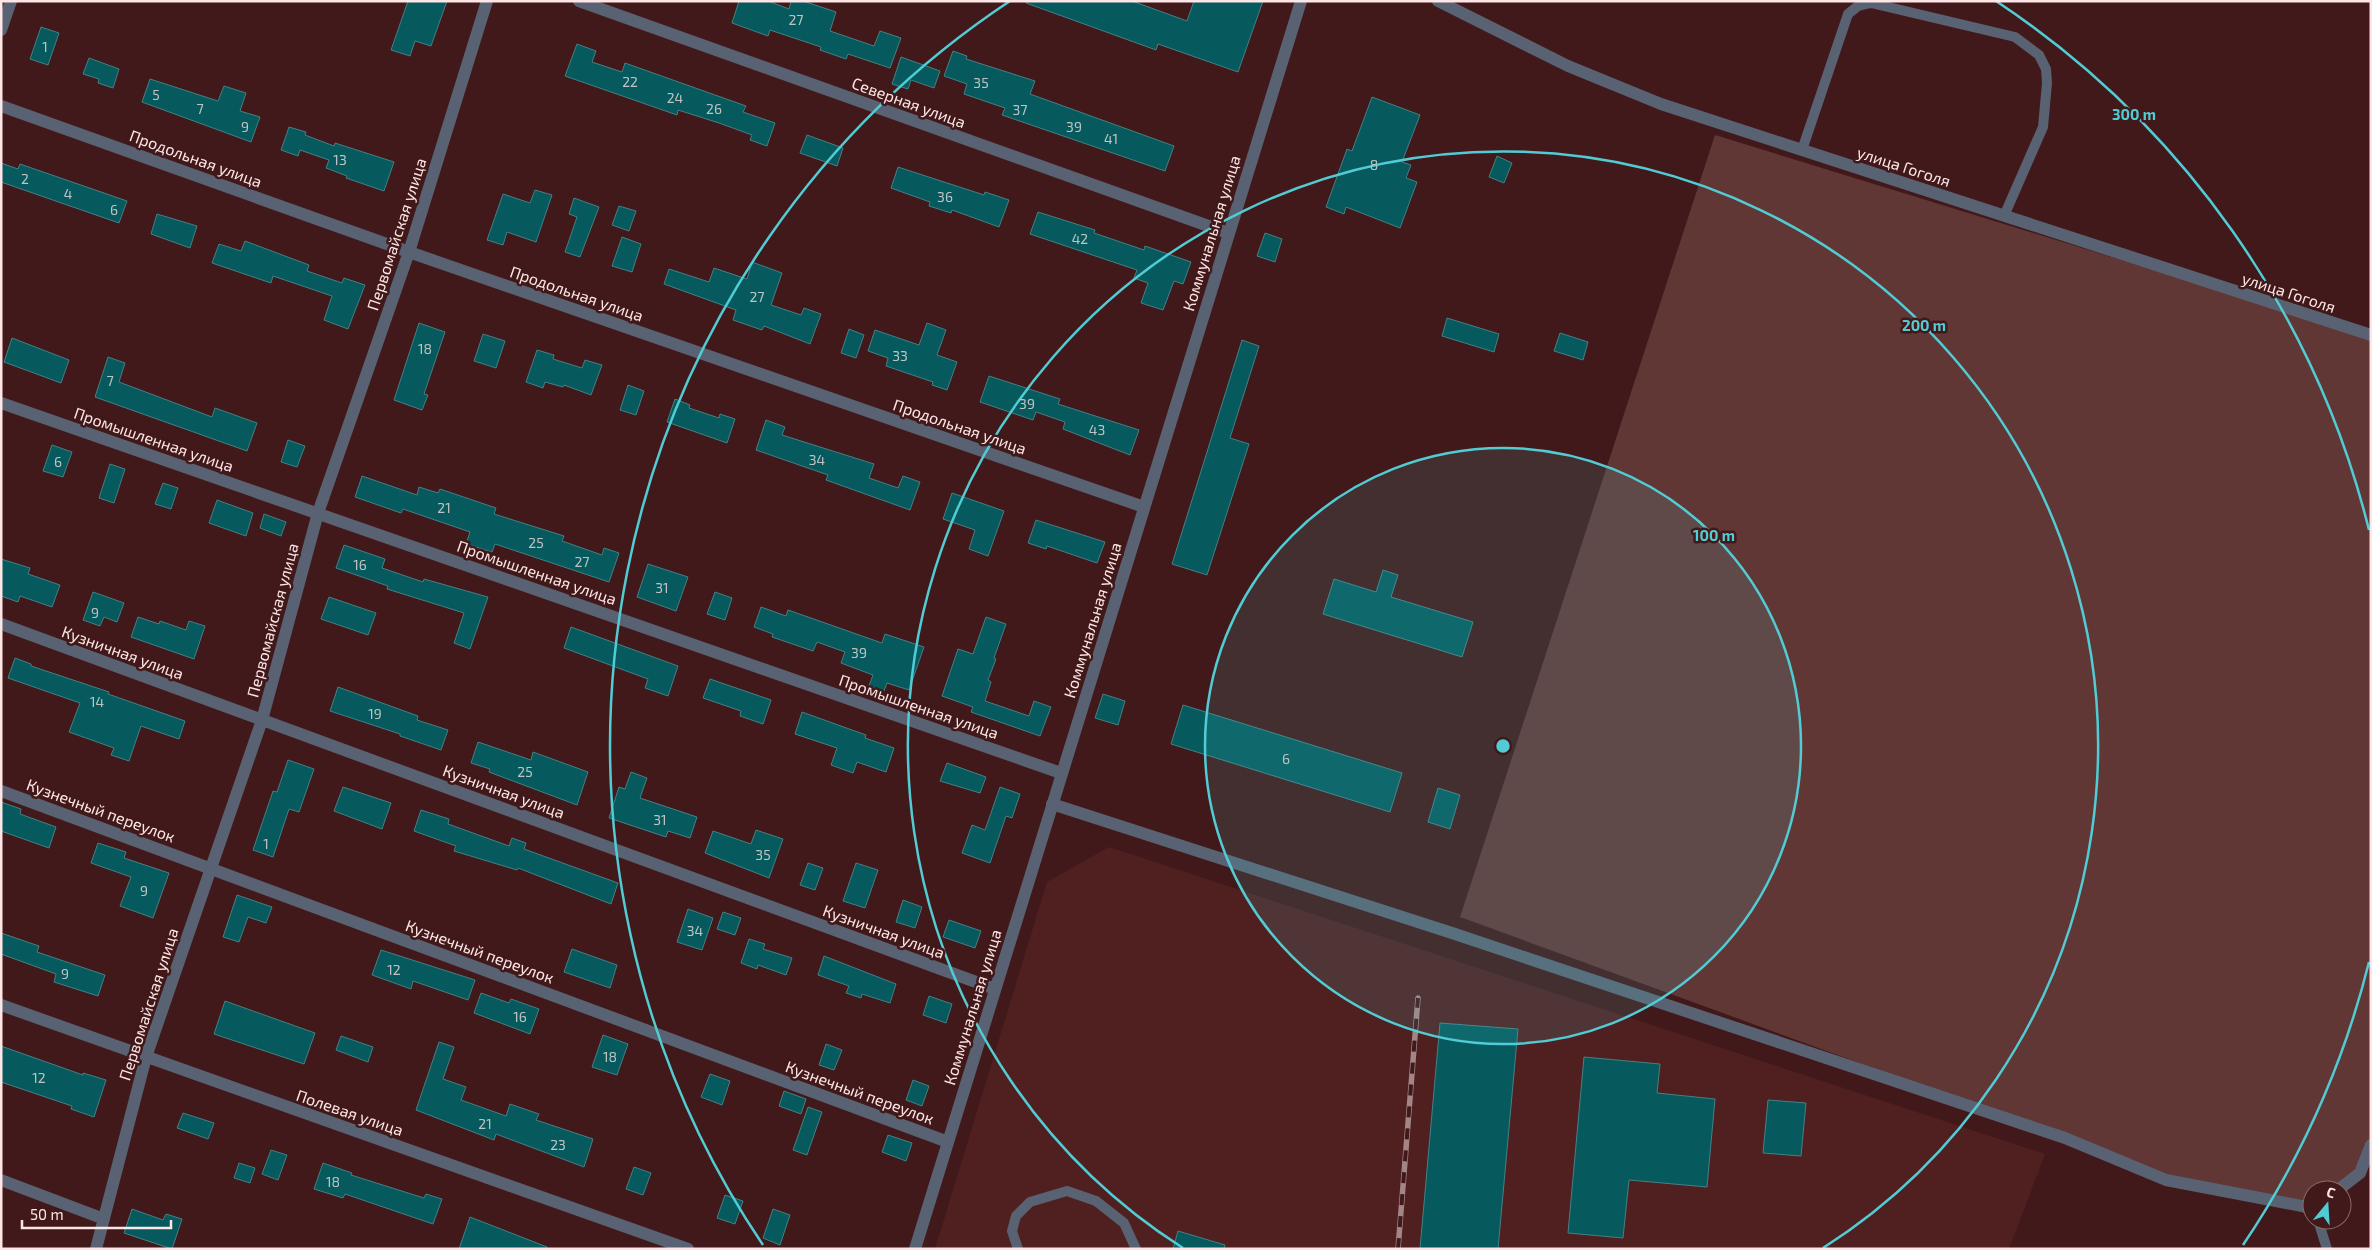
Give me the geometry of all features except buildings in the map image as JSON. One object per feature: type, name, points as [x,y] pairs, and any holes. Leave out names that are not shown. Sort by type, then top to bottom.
[{"type":"street","points":[[1,30],[11,1]]},
{"type":"street","name":"Первомайская улица","points":[[96,1249],[146,1057],[209,868],[262,720],[318,513],[409,252],[487,1]]},
{"type":"street","name":"Северная улица","points":[[579,1],[1228,233]]},
{"type":"street","name":"Коммунальная улица","points":[[914,1249],[1301,1]]},
{"type":"street","name":"улица Гоголя","points":[[1438,1],[1585,73],[1662,104],[2371,335]]},
{"type":"street","name":"Продольная улица","points":[[1,106],[409,252],[1144,507]]},
{"type":"street","name":"Промышленная улица","points":[[1,403],[1061,774]]},
{"type":"street","name":"Кузничная улица","points":[[1,624],[995,989]]},
{"type":"street","name":"Кузнечный переулок","points":[[1,791],[948,1142]]},
{"type":"street","points":[[1052,804],[1452,933],[2065,1138],[2166,1180],[2302,1206]]},
{"type":"street","name":"Полевая улица","points":[[1,1005],[688,1249]]},
{"type":"street","points":[[2351,1180],[2360,1173],[2371,1145]]},
{"type":"street","points":[[1,1180],[104,1219]]},
{"type":"lane","points":[[1802,150],[1848,14],[1853,8],[1871,3],[2015,37],[2038,55],[2046,69],[2047,99],[2043,127],[2004,216]]},
{"type":"lane","points":[[1018,1249],[1012,1231],[1016,1216],[1030,1202],[1067,1191],[1096,1201],[1124,1223],[1136,1249]]},
{"type":"lane","points":[[2321,1230],[2327,1249]]},
{"type":"shaded area","points":[[1715,135],[2371,337],[2371,1143],[2360,1173],[2351,1180],[2302,1180],[2302,1206],[2166,1180],[2065,1138],[1460,917]]},
{"type":"shaded area","points":[[1109,847],[2045,1154],[2009,1249],[935,1249],[1047,882]]},
{"type":"railway","points":[[1398,1249],[1418,998]]}]
